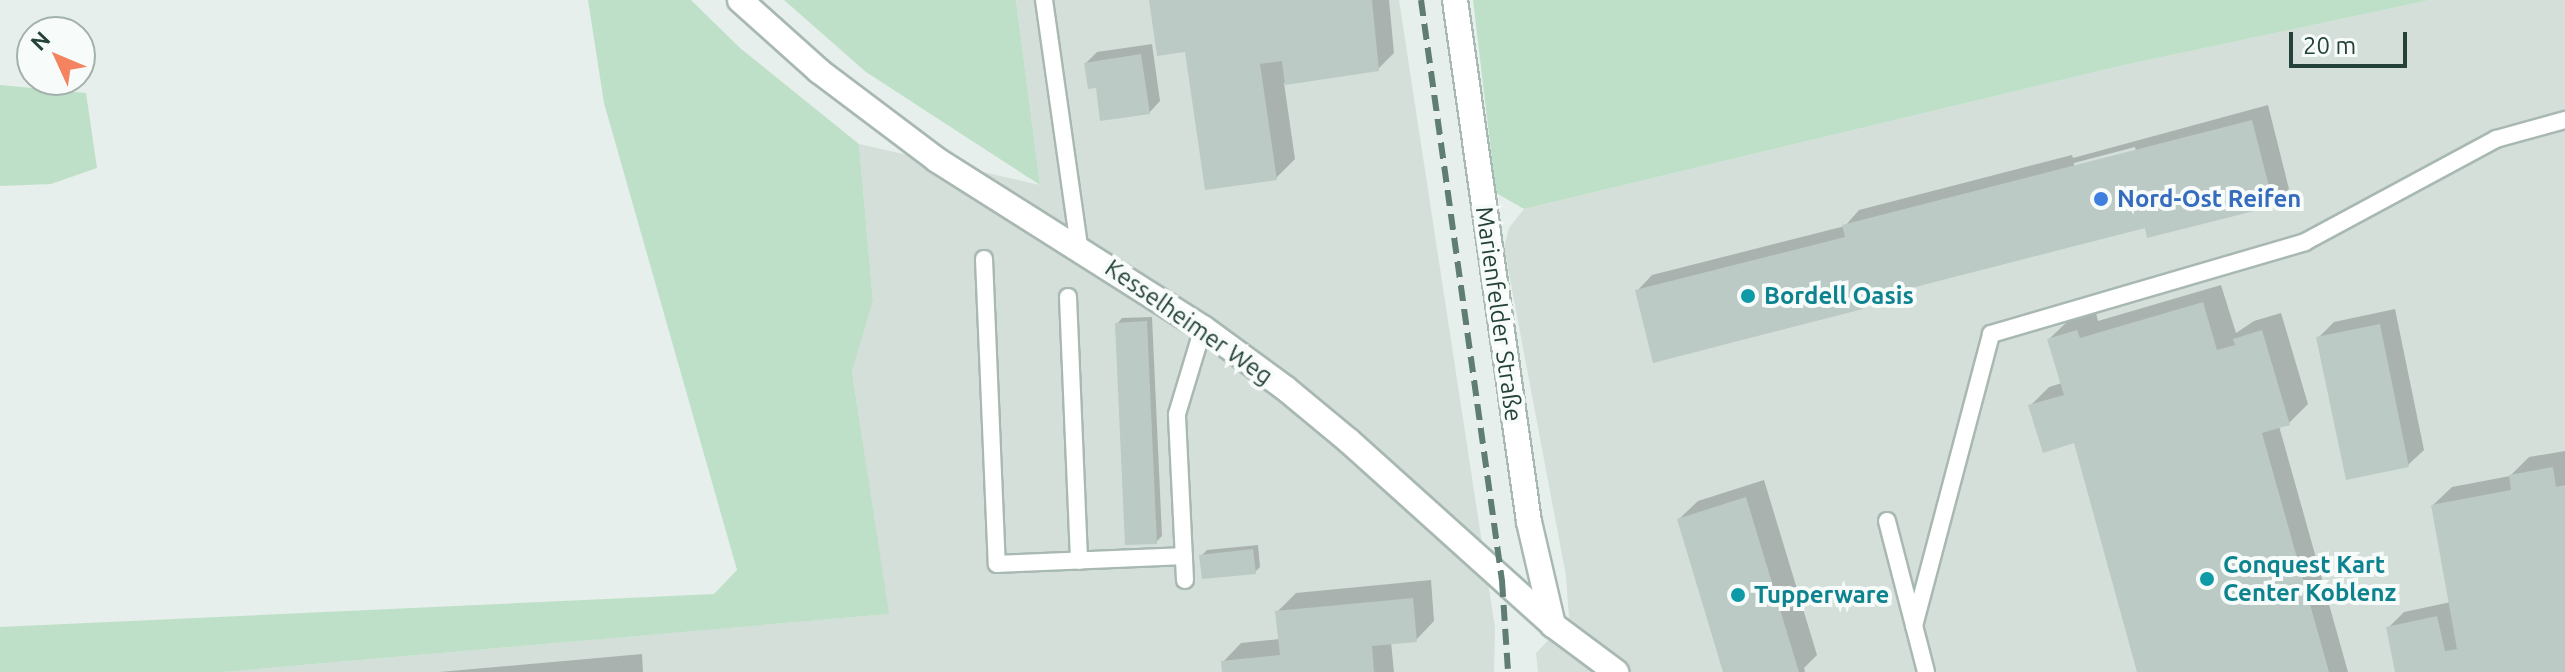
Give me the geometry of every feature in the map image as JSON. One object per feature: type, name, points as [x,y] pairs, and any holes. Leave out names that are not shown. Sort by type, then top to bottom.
[{"type":"street","name":"Kesselheimer Weg","points":[[740,0],[819,71],[937,160],[1203,328],[1349,441],[1553,625],[1616,672]]},
{"type":"street","name":"Marienfelder Straße","points":[[1455,0],[1529,522],[1553,625]]},
{"type":"lane","points":[[1044,0],[1079,247]]},
{"type":"lane","points":[[1914,626],[1991,334],[2305,242],[2496,139],[2565,120]]},
{"type":"lane","points":[[984,259],[997,564],[1184,556]]},
{"type":"lane","points":[[1068,297],[1079,561]]},
{"type":"lane","points":[[1185,580],[1177,414],[1203,328]]},
{"type":"lane","points":[[1887,521],[1926,672]]},
{"type":"shaded area","points":[[1016,0],[1399,0],[1495,628],[1494,672],[223,672],[888,614],[852,370],[873,301],[859,144],[1040,185]]},
{"type":"shaded area","points":[[2430,0],[2565,0],[2565,672],[1538,672],[1536,653],[1569,618],[1566,576],[1504,247],[1509,228],[1524,209],[2120,66]]},
{"type":"green space","points":[[588,0],[691,0],[740,48],[859,144],[873,301],[852,371],[889,614],[223,672],[0,672],[0,627],[714,594],[737,570],[604,103]]},
{"type":"green space","points":[[784,0],[1016,0],[1040,185],[866,72]]},
{"type":"green space","points":[[1473,0],[2430,0],[2120,66],[1524,209],[1496,193]]},
{"type":"green space","points":[[0,85],[16,86],[16,96],[86,96],[97,168],[51,184],[0,186]]},
{"type":"building","points":[[1149,0],[1372,0],[1379,71],[1285,85],[1282,61],[1260,64],[1277,180],[1205,190],[1185,52],[1157,56]]},
{"type":"building","points":[[1141,54],[1150,114],[1100,121],[1096,88],[1088,89],[1084,63]]},
{"type":"building","points":[[2252,120],[2274,206],[2147,238],[2145,228],[1861,301],[1863,309],[1653,363],[1635,290],[1845,237],[1842,225]]},
{"type":"building","points":[[2203,302],[2217,350],[2235,345],[2233,339],[2262,330],[2290,425],[2262,433],[2329,672],[2137,672],[2074,443],[2043,453],[2028,405],[2064,395],[2047,339],[2077,330],[2080,338]]},
{"type":"building","points":[[1147,321],[1157,544],[1125,545],[1115,323]]},
{"type":"building","points":[[2380,324],[2409,467],[2346,480],[2316,337]]},
{"type":"building","points":[[2553,467],[2556,487],[2565,485],[2565,672],[2395,672],[2386,627],[2437,616],[2445,651],[2457,649],[2431,505],[2511,490],[2509,475]]},
{"type":"building","name":"Tupperware","points":[[1746,497],[1799,672],[1723,672],[1677,519]]},
{"type":"building","points":[[1253,549],[1256,574],[1202,579],[1199,555]]},
{"type":"building","points":[[1413,598],[1417,642],[1372,646],[1374,672],[1222,672],[1221,661],[1280,655],[1275,611]]},
{"type":"railway","points":[[1421,0],[1502,581],[1508,672]]},
{"type":"place","name":"Nord-Ost Reifen","points":[[2101,199]]},
{"type":"place","name":"Bordell Oasis","points":[[1748,296]]},
{"type":"place","name":"Conquest Kart Center Koblenz","points":[[2207,579]]},
{"type":"place","name":"Tupperware","points":[[1738,595]]}]
